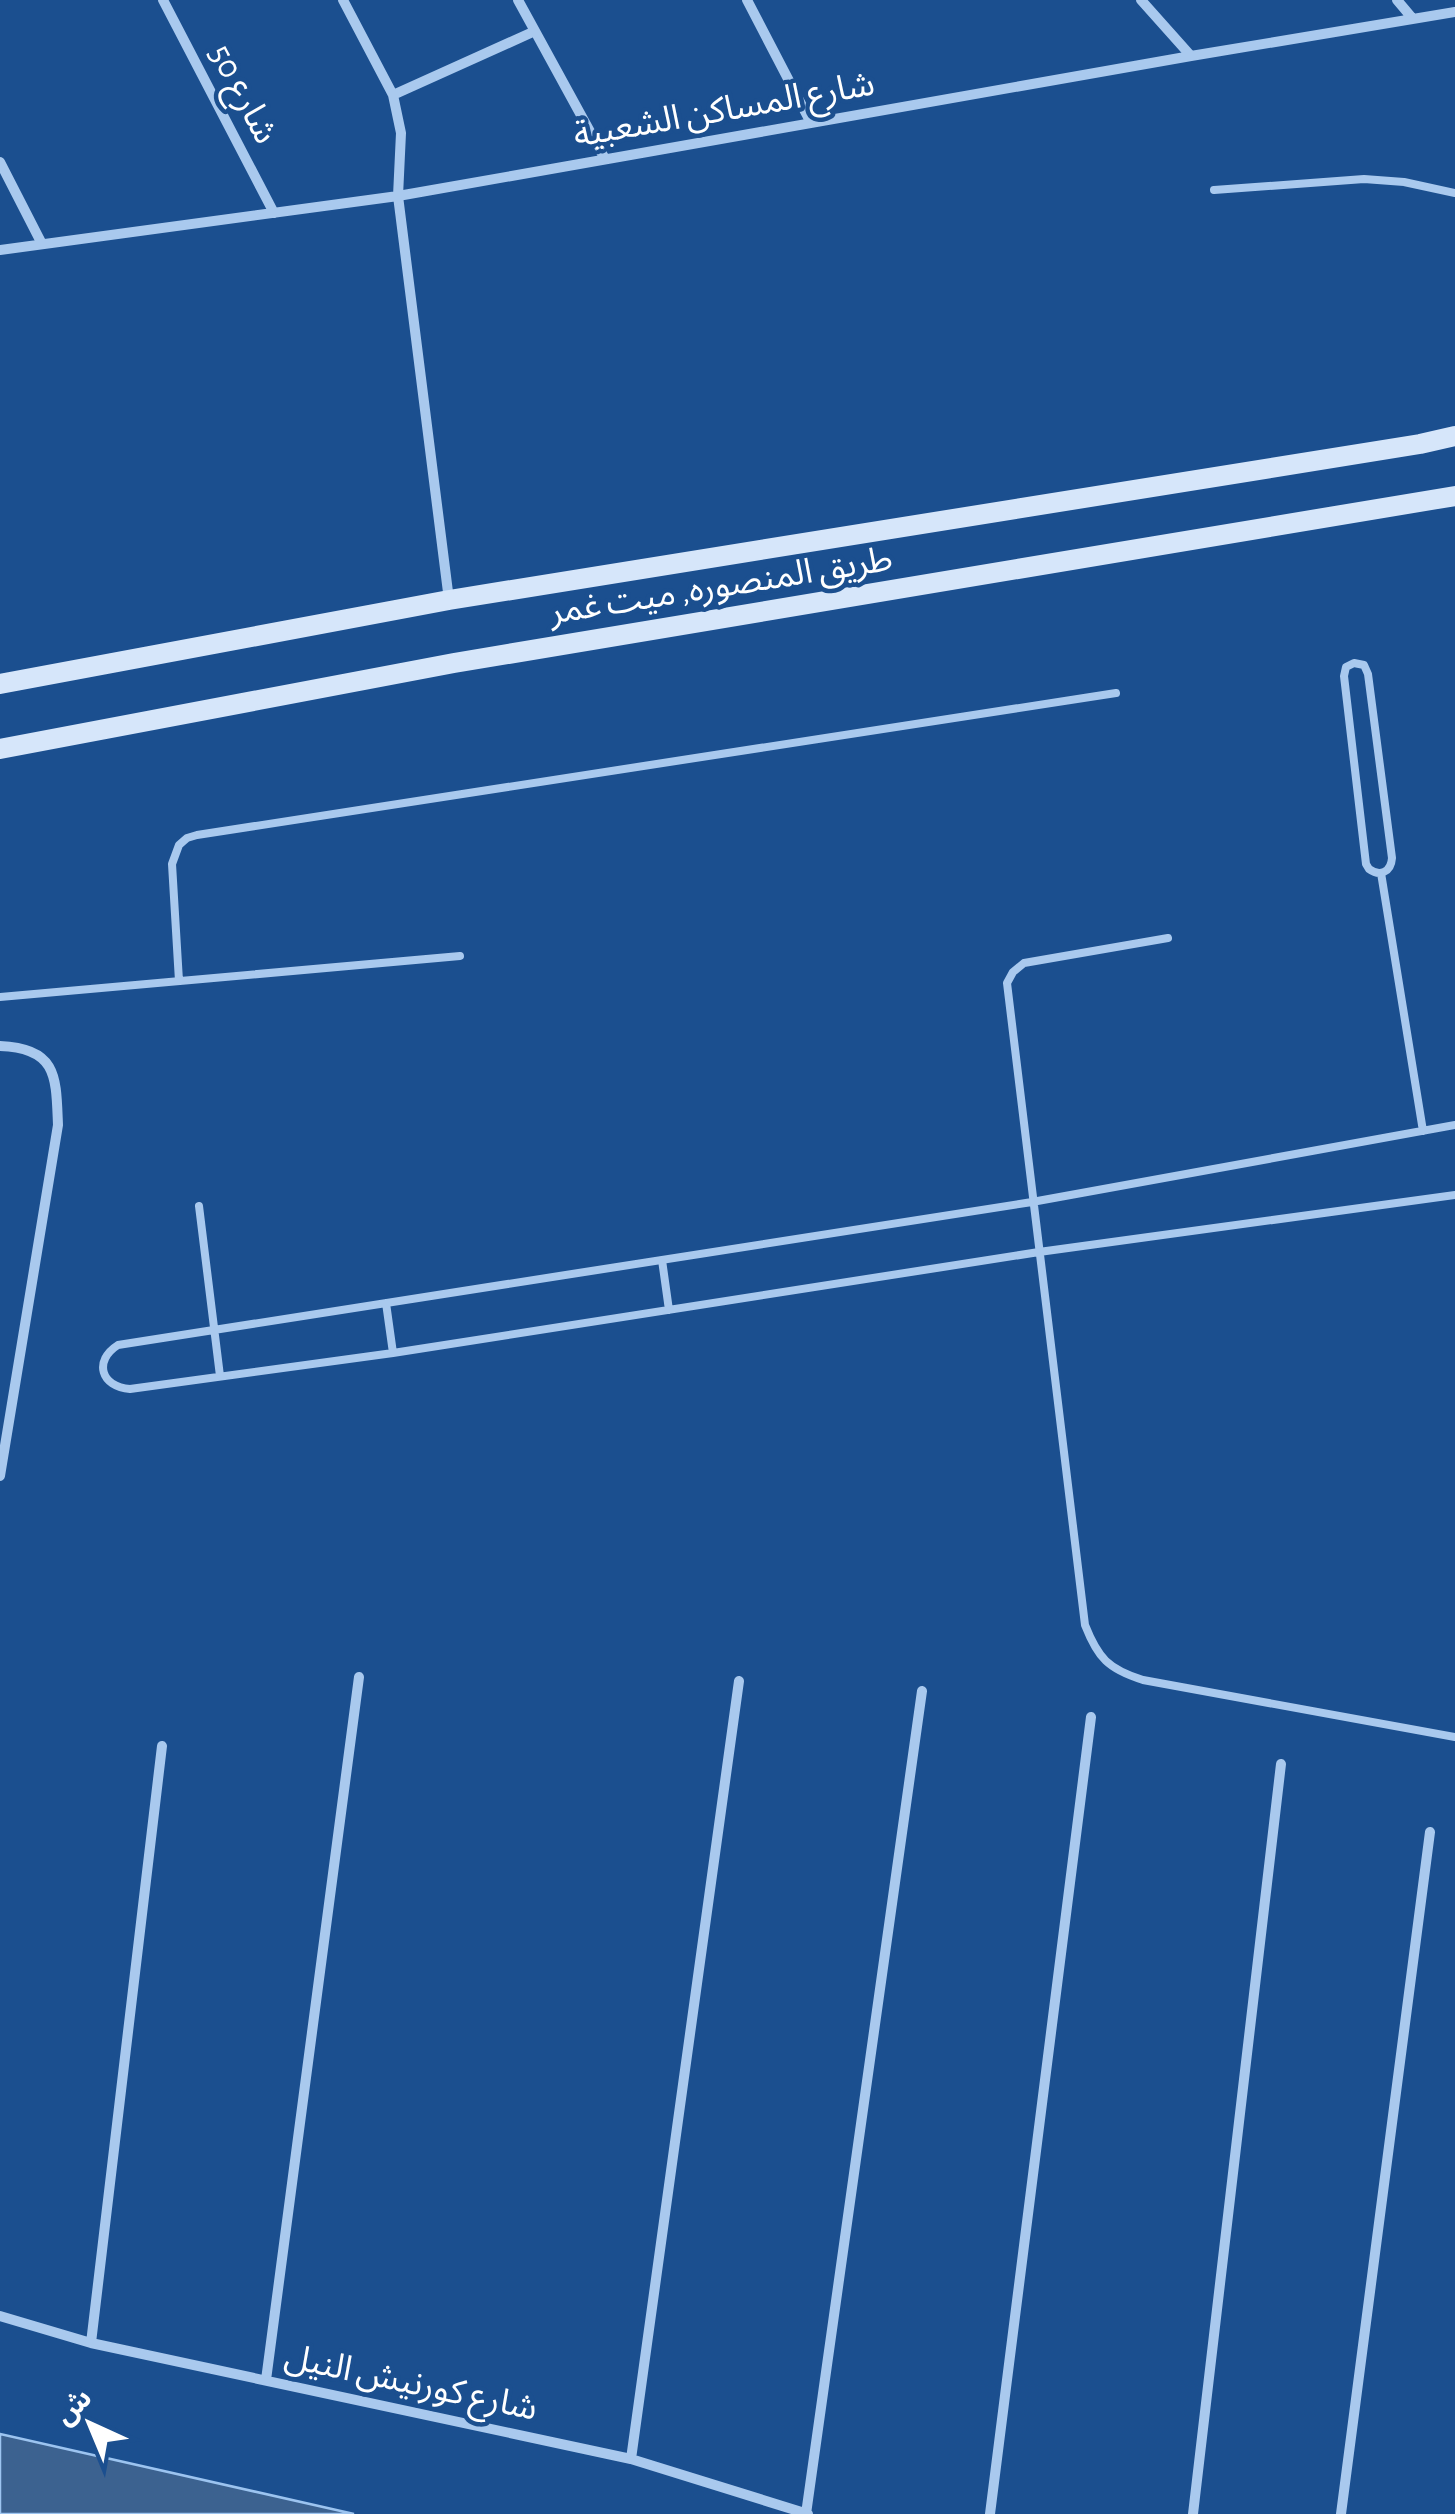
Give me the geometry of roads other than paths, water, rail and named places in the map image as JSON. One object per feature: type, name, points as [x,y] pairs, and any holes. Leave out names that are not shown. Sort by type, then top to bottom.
[{"type":"main road","name":"طريق المنصوره, ميت غمر","points":[[0,684],[448,600],[1455,436]]},
{"type":"main road","name":"طريق المنصوره, ميت غمر","points":[[0,749],[454,663],[1455,496]]},
{"type":"street","name":"شارع 50","points":[[163,0],[274,212]]},
{"type":"street","points":[[343,0],[392,95],[401,132],[398,196],[448,600]]},
{"type":"street","points":[[518,0],[605,159]]},
{"type":"street","points":[[747,0],[811,123]]},
{"type":"street","points":[[1142,0],[1191,56]]},
{"type":"street","points":[[1397,0],[1413,19]]},
{"type":"street","name":"شارع المساكن الشعبية","points":[[0,250],[398,196],[1455,12]]},
{"type":"street","points":[[392,95],[535,31]]},
{"type":"street","points":[[0,162],[42,244]]},
{"type":"street","points":[[0,1046],[31,1051],[46,1060],[56,1081],[58,1125],[0,1476]]},
{"type":"street","points":[[266,2380],[359,1677]]},
{"type":"street","points":[[631,2459],[738,1681]]},
{"type":"street","points":[[807,2514],[922,1691]]},
{"type":"street","points":[[990,2514],[1090,1718]]},
{"type":"street","points":[[92,2343],[162,1746]]},
{"type":"street","points":[[1193,2514],[1281,1764]]},
{"type":"street","points":[[1341,2514],[1430,1832]]},
{"type":"street","name":"شارع كورنيش النيل","points":[[0,2316],[92,2343],[631,2459],[807,2514]]},
{"type":"lane","points":[[1214,190],[1364,179],[1404,182],[1455,193]]},
{"type":"lane","points":[[1354,663],[1364,665],[1368,674],[1392,858],[1388,871],[1381,873],[1369,870],[1366,864],[1344,676],[1346,667],[1354,663]]},
{"type":"lane","points":[[179,982],[172,864],[179,845],[187,838],[1116,694]]},
{"type":"lane","points":[[1381,873],[1423,1130]]},
{"type":"lane","points":[[1168,938],[1024,963],[1007,983],[1084,1626],[1094,1650],[1106,1662],[1143,1680],[1455,1737]]},
{"type":"lane","points":[[0,998],[460,956]]},
{"type":"lane","points":[[1455,1125],[1032,1202],[118,1345],[108,1351],[104,1372],[109,1382],[119,1388],[130,1388],[394,1353],[1039,1252],[1455,1195]]},
{"type":"lane","points":[[199,1206],[220,1376]]},
{"type":"lane","points":[[662,1260],[669,1310]]},
{"type":"lane","points":[[386,1303],[394,1353]]},
{"type":"water","points":[[0,2434],[354,2514],[0,2514]]}]
